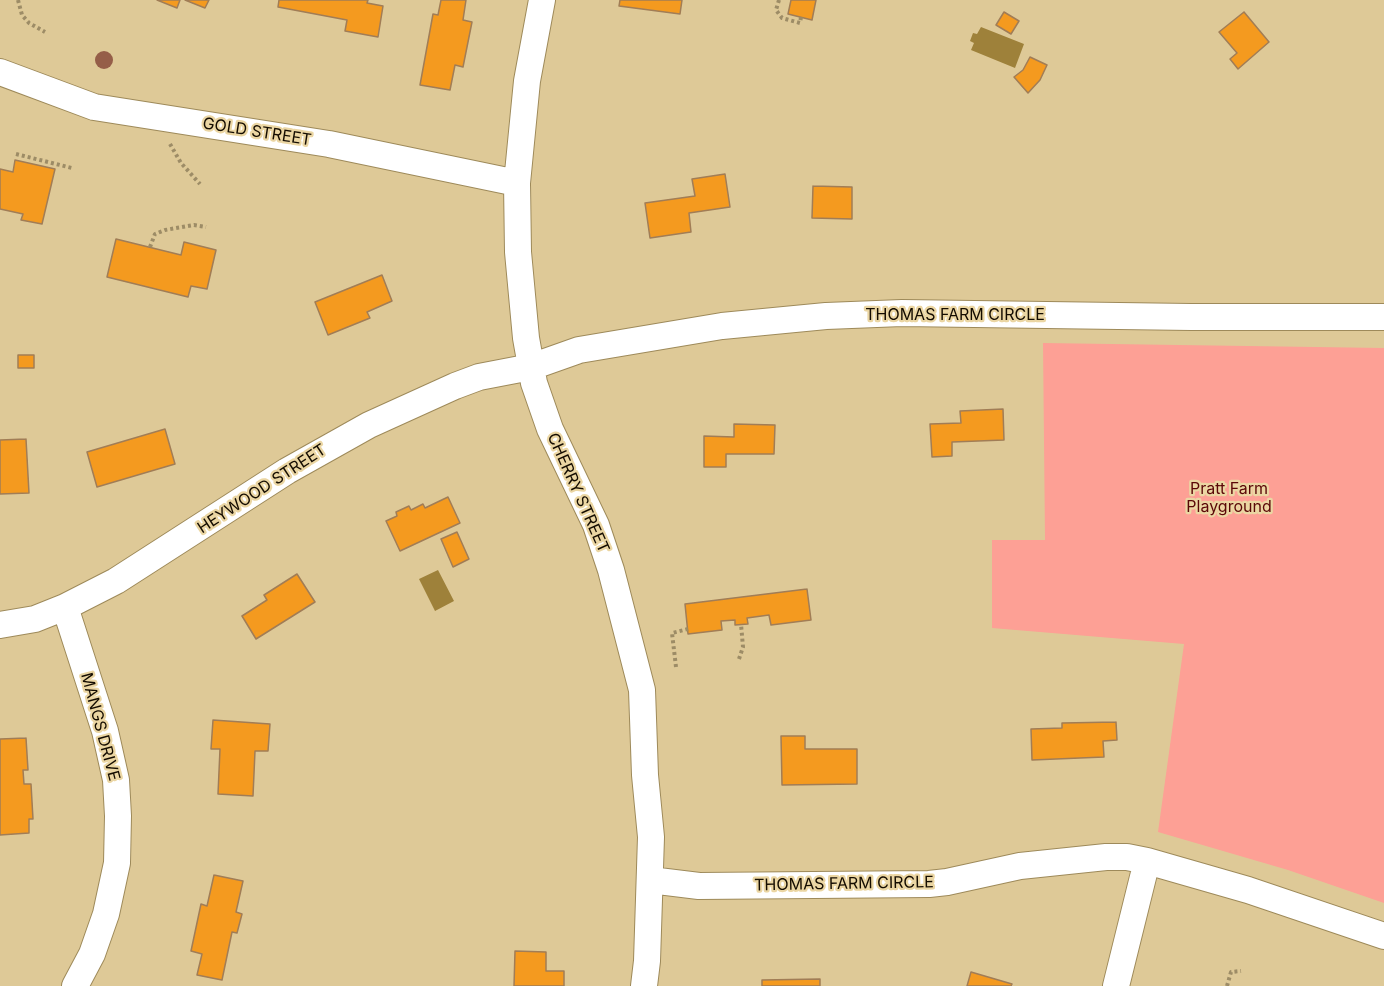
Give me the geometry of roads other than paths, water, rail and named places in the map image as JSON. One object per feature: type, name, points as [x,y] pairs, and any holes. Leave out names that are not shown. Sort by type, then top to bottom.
[{"type":"street","name":"CHERRY STREET","points":[[542,0],[527,81],[517,183],[518,252],[526,338],[531,367],[550,429],[596,525],[611,570],[642,690],[645,718],[645,775],[651,837],[647,961],[644,986]]},
{"type":"street","name":"GOLD STREET","points":[[0,72],[94,107],[329,144],[517,183]]},
{"type":"street","name":"THOMAS FARM CIRCLE","points":[[531,367],[579,350],[643,338],[758,322],[826,316],[902,313],[1384,317]]},
{"type":"street","name":"HEYWOOD STREET","points":[[0,625],[35,619],[65,607],[135,570],[287,471],[369,425],[479,377],[531,367]]},
{"type":"street","name":"MANGS DRIVE","points":[[65,607],[102,719],[116,780],[118,804],[118,850],[113,888],[95,947],[75,986]]},
{"type":"street","name":"THOMAS FARM CIRCLE","points":[[650,880],[699,886],[929,884],[1042,863],[1106,857],[1147,861],[1248,890],[1384,936]]},
{"type":"street","points":[[1116,986],[1147,861]]},
{"type":"park label","name":"Pratt Farm Playground","points":[[1229,498]]}]
